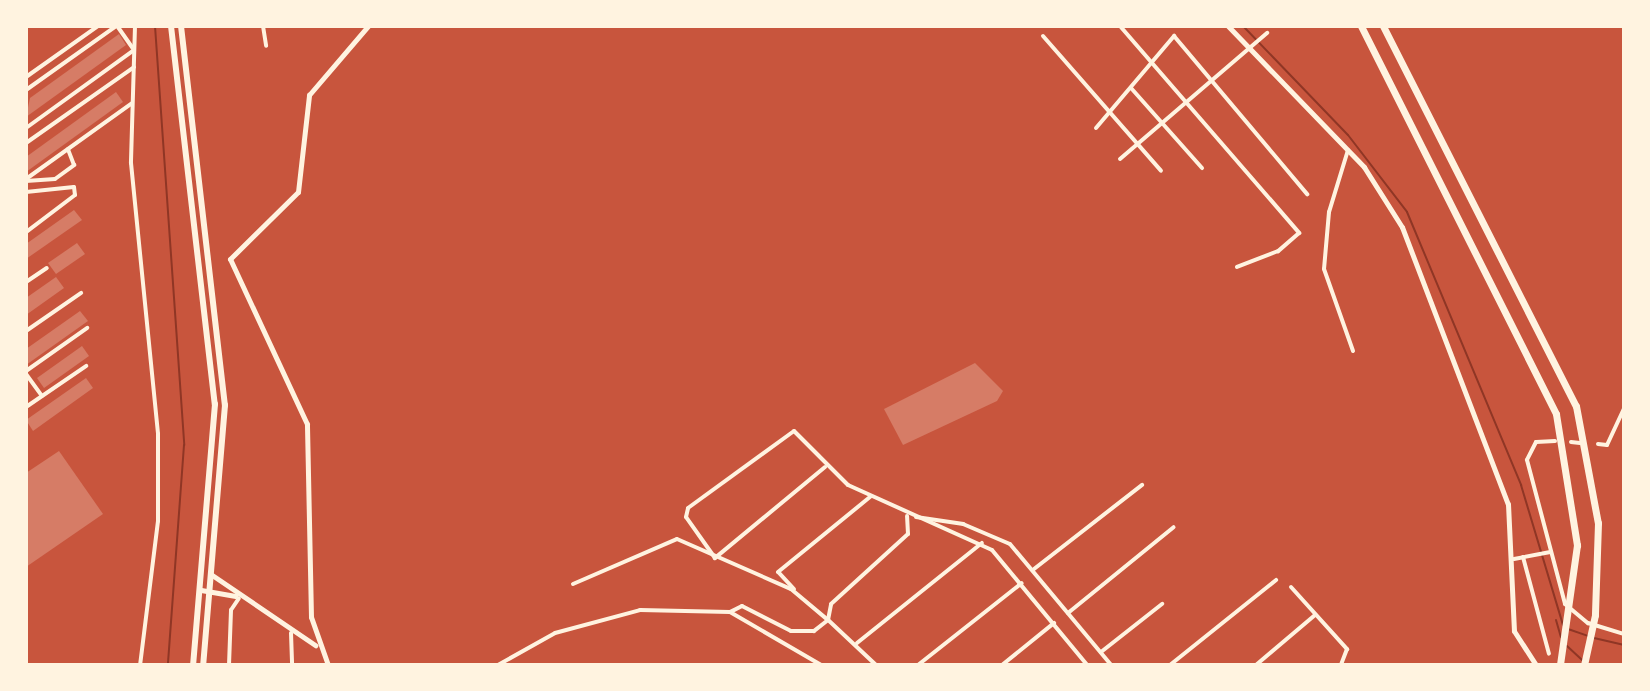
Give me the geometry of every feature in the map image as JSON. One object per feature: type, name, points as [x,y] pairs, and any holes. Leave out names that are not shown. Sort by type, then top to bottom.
[{"type":"highway","points":[[1361,26],[1550,396],[1575,504],[1573,604],[1560,665]]},
{"type":"highway","points":[[1383,26],[1570,389],[1595,490],[1595,615],[1584,665]]},
{"type":"main road","points":[[171,26],[215,395],[193,665]]},
{"type":"main road","points":[[183,26],[224,384],[203,665]]},
{"type":"street","points":[[26,77],[98,26]]},
{"type":"street","points":[[26,90],[116,26],[134,50]]},
{"type":"street","points":[[135,26],[131,163],[158,434],[158,521],[140,665]]},
{"type":"street","points":[[263,26],[266,46]]},
{"type":"street","points":[[328,665],[316,646],[307,424],[230,259],[298,192],[309,95],[368,26]]},
{"type":"street","points":[[1120,26],[1299,233],[1278,251],[1237,267]]},
{"type":"street","points":[[1228,26],[1250,45],[1348,150],[1402,227],[1502,486],[1514,559],[1514,631],[1536,665]]},
{"type":"street","points":[[1120,159],[1267,33]]},
{"type":"street","points":[[1043,36],[1161,171]]},
{"type":"street","points":[[1096,128],[1174,36],[1208,81],[1307,194]]},
{"type":"street","points":[[26,128],[134,50]]},
{"type":"street","points":[[52,58],[59,67]]},
{"type":"street","points":[[26,143],[134,67]]},
{"type":"street","points":[[1131,88],[1202,168]]},
{"type":"street","points":[[26,180],[132,103]]},
{"type":"street","points":[[26,180],[55,179],[74,165],[68,149]]},
{"type":"street","points":[[1348,150],[1329,212],[1324,269],[1353,351]]},
{"type":"street","points":[[26,192],[74,187],[72,199],[26,232]]},
{"type":"street","points":[[26,282],[47,268]]},
{"type":"street","points":[[26,331],[81,293]]},
{"type":"street","points":[[42,396],[26,372],[87,328]]},
{"type":"street","points":[[26,407],[86,366]]},
{"type":"street","points":[[26,386],[32,382]]},
{"type":"street","points":[[1598,444],[1607,445],[1624,409]]},
{"type":"street","points":[[715,558],[686,517],[688,508],[785,431],[803,437],[825,467],[870,497],[910,517],[982,543],[1022,583],[1087,665]]},
{"type":"street","points":[[1555,441],[1536,442],[1527,455],[1548,553],[1569,611],[1624,634]]},
{"type":"street","points":[[1571,442],[1580,443]]},
{"type":"street","points":[[715,558],[825,467]]},
{"type":"street","points":[[1034,569],[1142,485]]},
{"type":"street","points":[[870,497],[778,572],[857,643],[876,665]]},
{"type":"street","points":[[910,517],[984,531],[1034,569],[1111,665]]},
{"type":"street","points":[[498,665],[555,633],[628,612],[730,612],[742,606],[791,631],[814,631],[828,620],[836,592],[908,534],[910,517]]},
{"type":"street","points":[[1068,613],[1174,527]]},
{"type":"street","points":[[573,584],[677,539],[799,594]]},
{"type":"street","points":[[857,643],[982,543]]},
{"type":"street","points":[[1514,559],[1548,553]]},
{"type":"street","points":[[1524,557],[1549,654]]},
{"type":"street","points":[[212,575],[238,597],[316,646]]},
{"type":"street","points":[[1170,665],[1276,580]]},
{"type":"street","points":[[918,665],[1022,583]]},
{"type":"street","points":[[1291,587],[1350,654],[1341,665]]},
{"type":"street","points":[[201,590],[238,597]]},
{"type":"street","points":[[229,665],[231,610],[238,597]]},
{"type":"street","points":[[1101,652],[1162,604]]},
{"type":"street","points":[[730,612],[821,665]]},
{"type":"street","points":[[1256,665],[1315,615]]},
{"type":"street","points":[[1002,665],[1054,623]]},
{"type":"street","points":[[291,633],[292,665]]},
{"type":"building","points":[[119,34],[126,45],[26,117],[30,98]]},
{"type":"building","points":[[116,92],[123,102],[26,172],[26,157]]},
{"type":"building","points":[[74,210],[82,220],[26,259],[26,244]]},
{"type":"building","points":[[77,243],[85,254],[56,274],[48,263]]},
{"type":"building","points":[[56,277],[64,288],[26,315],[26,298]]},
{"type":"building","points":[[80,311],[88,321],[26,365],[26,349]]},
{"type":"building","points":[[82,346],[89,356],[44,388],[37,378]]},
{"type":"building","points":[[975,363],[1003,391],[997,401],[903,445],[884,409]]},
{"type":"building","points":[[86,378],[93,388],[33,431],[26,420]]},
{"type":"building","points":[[59,451],[103,514],[26,567],[26,473]]},
{"type":"waterway","points":[[155,26],[184,445],[168,665]]},
{"type":"waterway","points":[[1243,26],[1348,135],[1407,212],[1521,485],[1563,625]]},
{"type":"waterway","points":[[1556,620],[1561,637]]},
{"type":"waterway","points":[[1568,629],[1588,636]]},
{"type":"waterway","points":[[1594,638],[1624,645]]},
{"type":"waterway","points":[[1567,646],[1582,660]]}]
